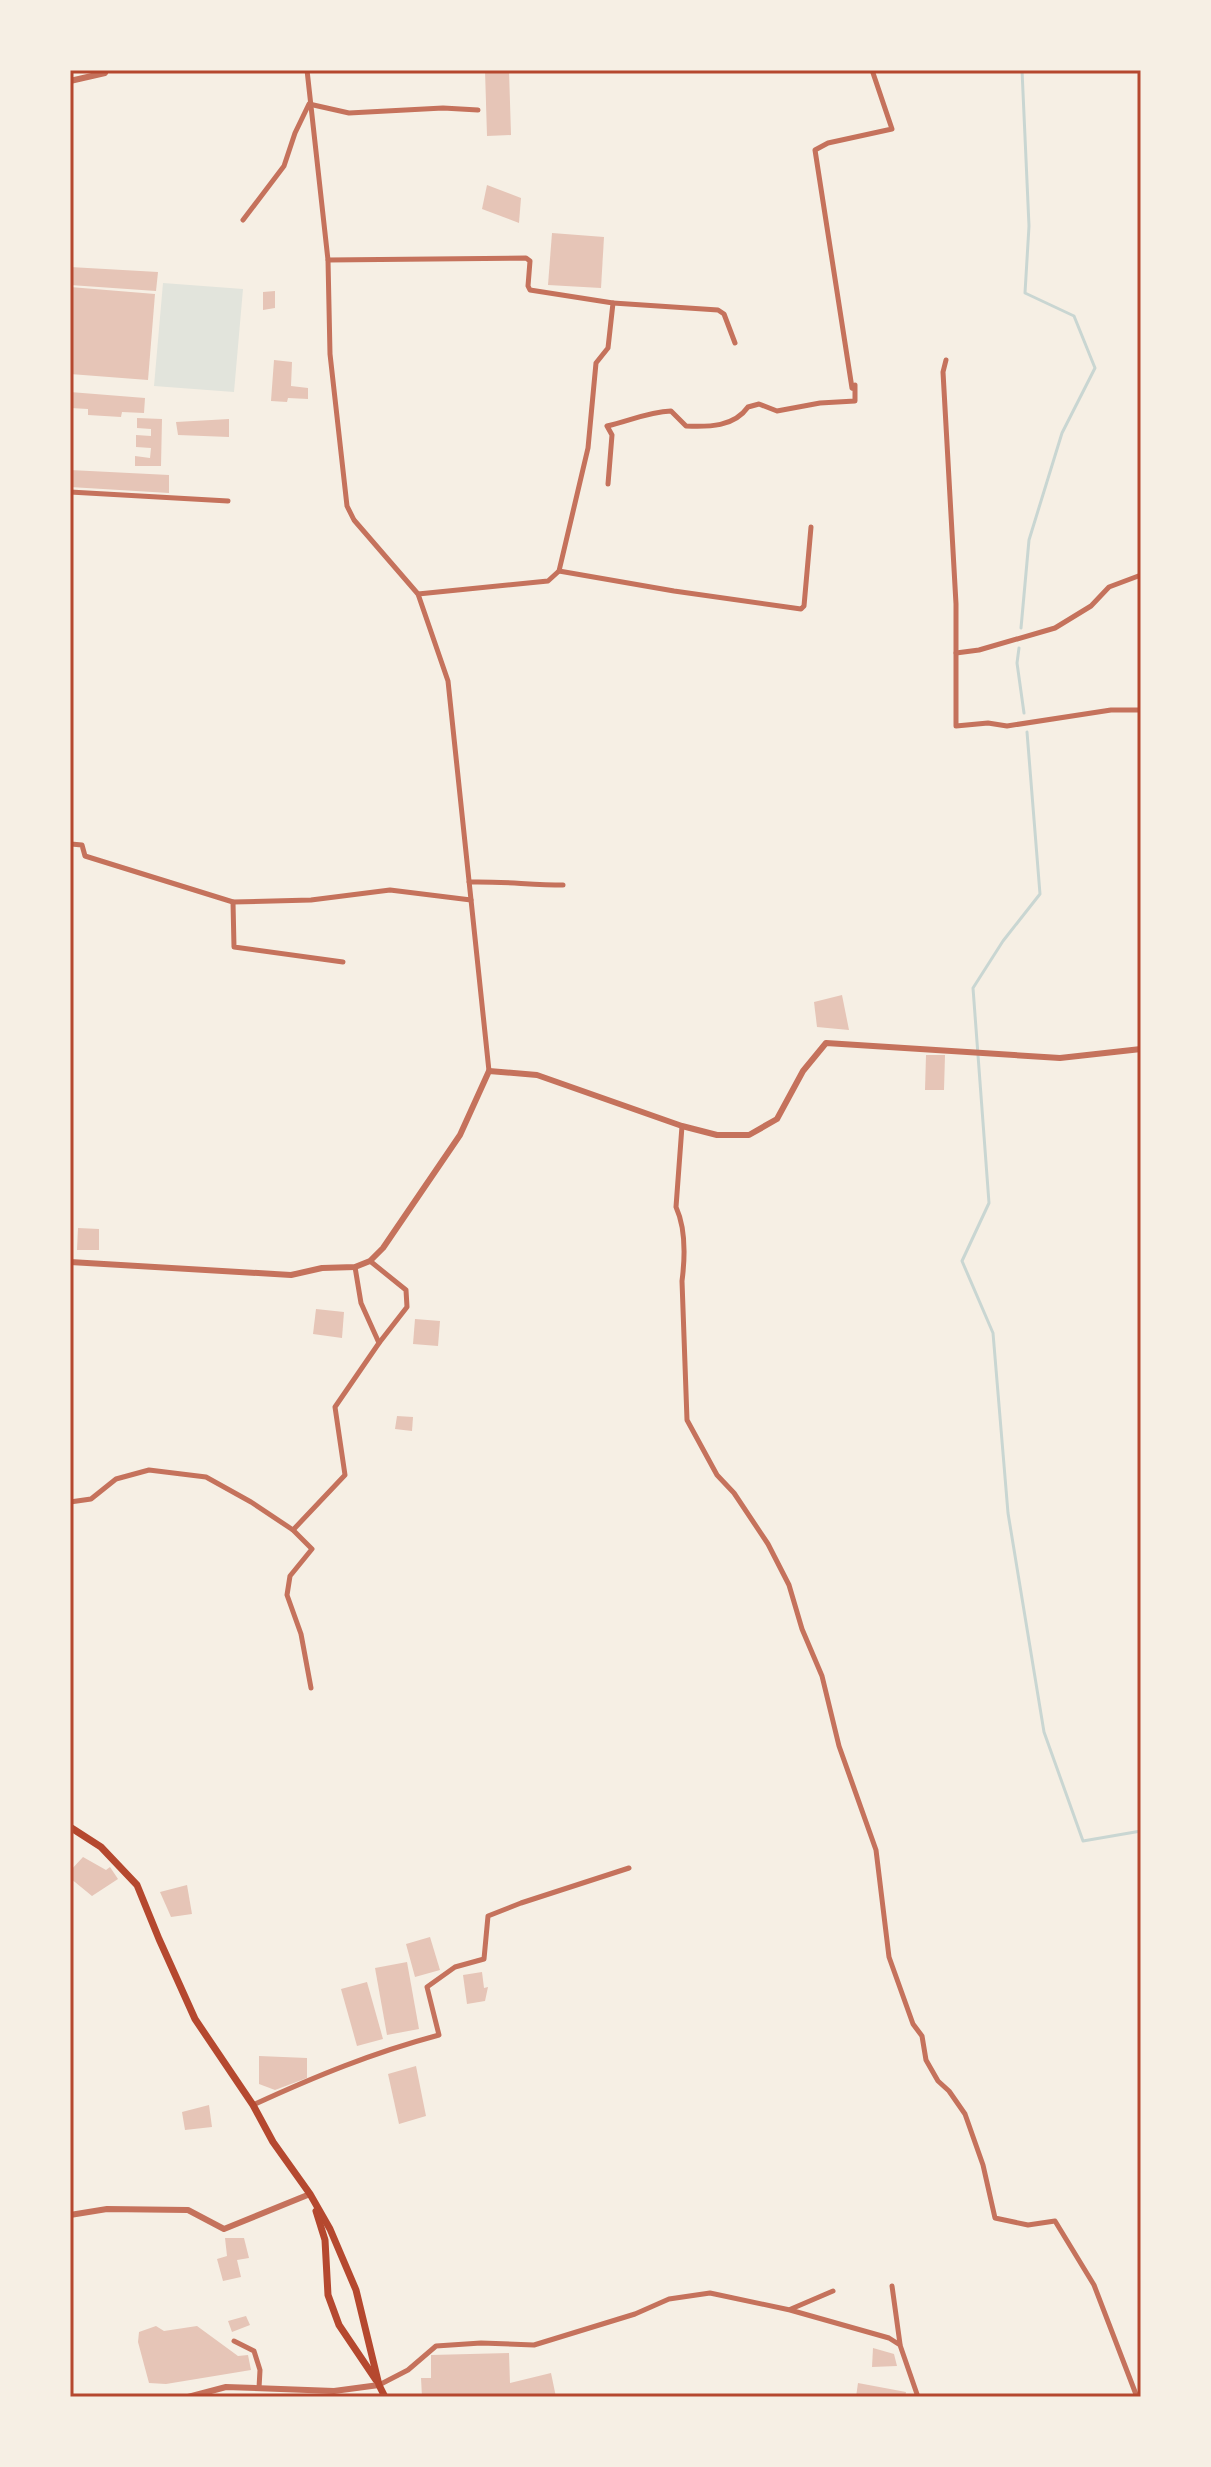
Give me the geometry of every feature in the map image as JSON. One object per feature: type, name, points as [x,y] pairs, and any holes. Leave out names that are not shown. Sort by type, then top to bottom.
[{"type":"main road","points":[[70,1827],[101,1847],[137,1885],[195,2019],[330,2229],[356,2290],[379,2385]]},
{"type":"main road","points":[[310,2194],[325,2240],[328,2295],[339,2325],[385,2397]]},
{"type":"street","points":[[70,81],[105,73],[106,70]]},
{"type":"street","points":[[70,1262],[291,1275],[322,1268],[355,1267],[370,1261],[383,1248],[460,1135],[489,1071],[448,681],[418,594],[354,520],[347,506],[330,354],[328,260],[307,70]]},
{"type":"street","points":[[608,484],[612,435],[607,426],[629,422],[651,412],[671,411],[686,426],[707,427],[741,417],[748,407],[759,404],[777,411],[820,403],[855,401],[855,385],[852,388],[815,150],[828,143],[892,129],[872,70]]},
{"type":"street","points":[[309,104],[349,113],[443,108],[478,110]]},
{"type":"street","points":[[243,220],[284,166],[309,104]]},
{"type":"street","points":[[328,260],[528,258],[530,290],[613,303],[718,310],[724,314],[735,343]]},
{"type":"street","points":[[418,594],[548,581],[559,571],[588,448],[596,363],[608,348],[613,303]]},
{"type":"street","points":[[946,360],[943,372],[956,653],[956,726],[988,723],[1007,726],[1111,710],[1141,710]]},
{"type":"street","points":[[70,492],[228,501]]},
{"type":"street","points":[[559,571],[801,609],[804,606],[811,527]]},
{"type":"street","points":[[956,653],[979,650],[1055,628],[1091,606],[1109,587],[1141,575]]},
{"type":"street","points":[[70,840],[71,844],[82,845],[85,856],[233,902],[311,900],[390,890],[471,900]]},
{"type":"street","points":[[469,882],[515,881],[529,885],[563,885]]},
{"type":"street","points":[[233,902],[234,947],[343,962]]},
{"type":"street","points":[[489,1071],[537,1075],[682,1126],[717,1135],[749,1135],[777,1119],[803,1071],[826,1043],[1060,1058],[1141,1049]]},
{"type":"street","points":[[682,1126],[676,1207],[685,1261],[682,1281],[687,1420],[717,1475],[734,1493],[768,1544],[789,1585],[802,1629],[822,1676],[839,1746],[876,1850],[889,1957],[913,2024],[922,2036],[926,2060],[938,2081],[965,2114],[983,2165],[995,2218],[1028,2225],[1055,2221],[1094,2285],[1137,2397]]},
{"type":"street","points":[[293,1530],[345,1475],[335,1407],[407,1307],[406,1290],[370,1261]]},
{"type":"street","points":[[355,1267],[361,1303],[379,1343]]},
{"type":"street","points":[[70,1502],[91,1499],[116,1479],[149,1470],[206,1477],[293,1530],[312,1549],[290,1576],[287,1595],[301,1634],[311,1688]]},
{"type":"street","points":[[253,2105],[341,2065],[439,2035],[427,1987],[455,1967],[484,1959],[488,1916],[629,1868]]},
{"type":"street","points":[[70,2215],[107,2209],[188,2210],[224,2229],[310,2194]]},
{"type":"street","points":[[892,2286],[900,2345],[918,2397]]},
{"type":"street","points":[[790,2310],[833,2291]]},
{"type":"street","points":[[188,2397],[226,2387],[334,2391],[379,2385],[408,2370],[436,2346],[481,2343],[534,2345],[635,2314],[669,2299],[710,2293],[790,2310],[889,2338],[900,2345]]},
{"type":"street","points":[[234,2341],[254,2351],[260,2370],[259,2388]]},
{"type":"shaded area","points":[[163,283],[243,289],[234,392],[154,386]]},
{"type":"building","points":[[485,70],[509,70],[511,135],[487,136]]},
{"type":"building","points":[[487,185],[521,198],[519,223],[482,209]]},
{"type":"building","points":[[552,233],[604,237],[601,288],[548,285]]},
{"type":"building","points":[[70,267],[158,272],[156,291],[70,285]]},
{"type":"building","points":[[70,287],[155,294],[148,380],[70,374]]},
{"type":"building","points":[[275,291],[275,308],[263,310],[263,292]]},
{"type":"building","points":[[274,360],[292,362],[291,386],[308,388],[308,399],[271,401]]},
{"type":"building","points":[[70,392],[145,398],[144,413],[122,412],[121,417],[88,415],[88,409],[70,408]]},
{"type":"building","points":[[137,418],[162,419],[161,466],[135,466],[135,456],[150,458],[151,448],[136,447],[136,435],[151,436],[151,429],[137,428]]},
{"type":"building","points":[[229,419],[229,437],[178,435],[176,422]]},
{"type":"building","points":[[70,470],[169,475],[169,493],[70,487]]},
{"type":"building","points":[[842,995],[849,1030],[817,1027],[814,1002]]},
{"type":"building","points":[[926,1055],[945,1055],[944,1090],[925,1090]]},
{"type":"building","points":[[78,1228],[99,1229],[99,1250],[77,1250]]},
{"type":"building","points":[[316,1309],[344,1312],[342,1338],[313,1334]]},
{"type":"building","points":[[415,1319],[440,1321],[438,1346],[413,1344]]},
{"type":"building","points":[[397,1416],[413,1417],[412,1431],[395,1429]]},
{"type":"building","points":[[83,1857],[106,1870],[110,1867],[118,1879],[92,1896],[70,1878],[70,1871]]},
{"type":"building","points":[[187,1885],[192,1914],[171,1917],[160,1892]]},
{"type":"building","points":[[430,1937],[440,1970],[415,1977],[406,1944]]},
{"type":"building","points":[[407,1962],[419,2029],[387,2035],[375,1968]]},
{"type":"building","points":[[482,1972],[484,1988],[488,1987],[485,2001],[467,2004],[463,1975]]},
{"type":"building","points":[[367,1982],[383,2039],[357,2046],[341,1989]]},
{"type":"building","points":[[259,2056],[307,2058],[307,2078],[275,2090],[259,2084]]},
{"type":"building","points":[[416,2066],[426,2116],[399,2124],[388,2074]]},
{"type":"building","points":[[209,2105],[212,2127],[185,2130],[182,2112]]},
{"type":"building","points":[[225,2238],[244,2238],[249,2258],[237,2260],[241,2277],[223,2281],[217,2259],[227,2256]]},
{"type":"building","points":[[246,2316],[250,2325],[232,2332],[228,2321]]},
{"type":"building","points":[[156,2326],[164,2331],[197,2326],[238,2356],[248,2355],[251,2370],[166,2384],[149,2383],[138,2342],[139,2332]]},
{"type":"building","points":[[873,2348],[894,2354],[897,2366],[872,2367]]},
{"type":"building","points":[[509,2353],[510,2383],[551,2373],[556,2397],[422,2397],[421,2378],[431,2378],[431,2355]]},
{"type":"building","points":[[858,2383],[906,2392],[905,2397],[856,2397]]},
{"type":"waterway","points":[[1021,628],[1029,540],[1062,433],[1095,368],[1074,316],[1025,293],[1029,226],[1022,70]]},
{"type":"waterway","points":[[1019,648],[1017,663],[1024,713]]},
{"type":"waterway","points":[[1027,732],[1040,894],[1003,941],[973,988],[989,1203],[962,1261],[993,1333],[1008,1513],[1044,1732],[1083,1841],[1141,1831]]}]
